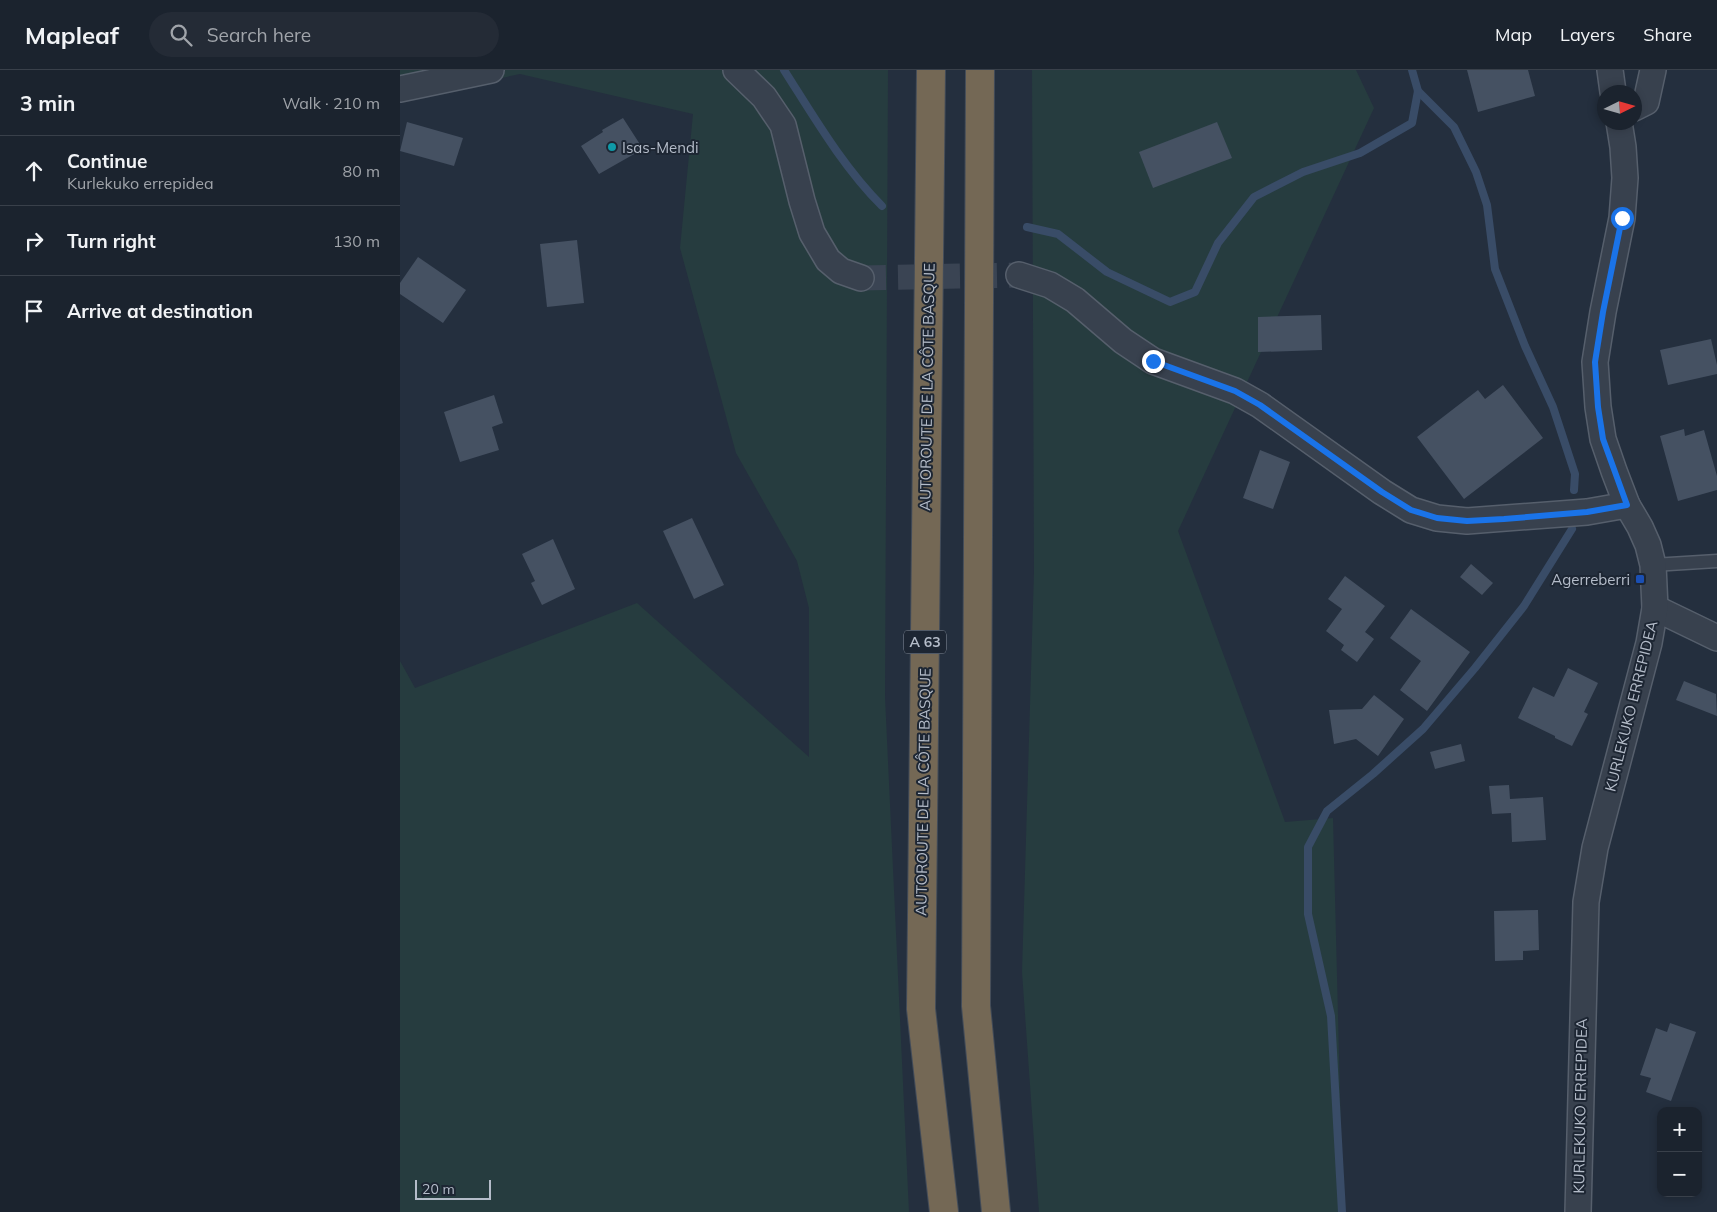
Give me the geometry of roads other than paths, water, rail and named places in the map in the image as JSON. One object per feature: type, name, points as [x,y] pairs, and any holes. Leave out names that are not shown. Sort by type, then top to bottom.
[{"type":"highway","name":"AUTOROUTE DE LA CÔTE BASQUE","points":[[931,70],[921,1009],[944,1212]]},
{"type":"highway","points":[[980,70],[976,1006],[996,1212]]},
{"type":"street","points":[[400,89],[491,70]]},
{"type":"street","points":[[736,70],[764,98],[783,125],[812,233],[828,260],[841,271],[861,278]]},
{"type":"street","points":[[1610,70],[1613,85]]},
{"type":"street","points":[[1642,104],[1646,102],[1653,70]]},
{"type":"street","name":"KURLEKUKO ERREPIDEA","points":[[1578,1212],[1586,902],[1595,848],[1649,643],[1656,608],[1653,565],[1648,545],[1627,505],[1603,439],[1598,407],[1595,362],[1622,218],[1626,178],[1620,130]]},
{"type":"street","points":[[1019,276],[1050,285],[1075,300],[1123,341],[1153,361],[1235,391],[1260,405],[1382,492],[1411,510],[1437,518],[1467,521],[1587,512],[1627,505]]},
{"type":"street","points":[[1656,608],[1717,638]]},
{"type":"lane","points":[[1653,565],[1717,561]]},
{"type":"waterway","points":[[784,70],[854,175],[882,206]]},
{"type":"waterway","points":[[1027,227],[1058,234],[1107,272],[1170,302],[1195,292],[1218,243],[1254,197],[1303,172],[1360,153],[1412,123],[1418,91],[1412,70]]},
{"type":"waterway","points":[[1418,91],[1454,127],[1476,172],[1487,205],[1495,269],[1525,346],[1553,407],[1575,474],[1574,490]]},
{"type":"waterway","points":[[1342,1212],[1331,1016],[1308,914],[1308,847],[1327,811],[1373,774],[1423,729],[1475,668],[1524,606],[1572,529]]},
{"type":"tunnel","points":[[861,278],[1019,275]]},
{"type":"place","name":"Isas-Mendi","points":[[612,147]]},
{"type":"place","name":"Agerreberri","points":[[1640,579]]}]
